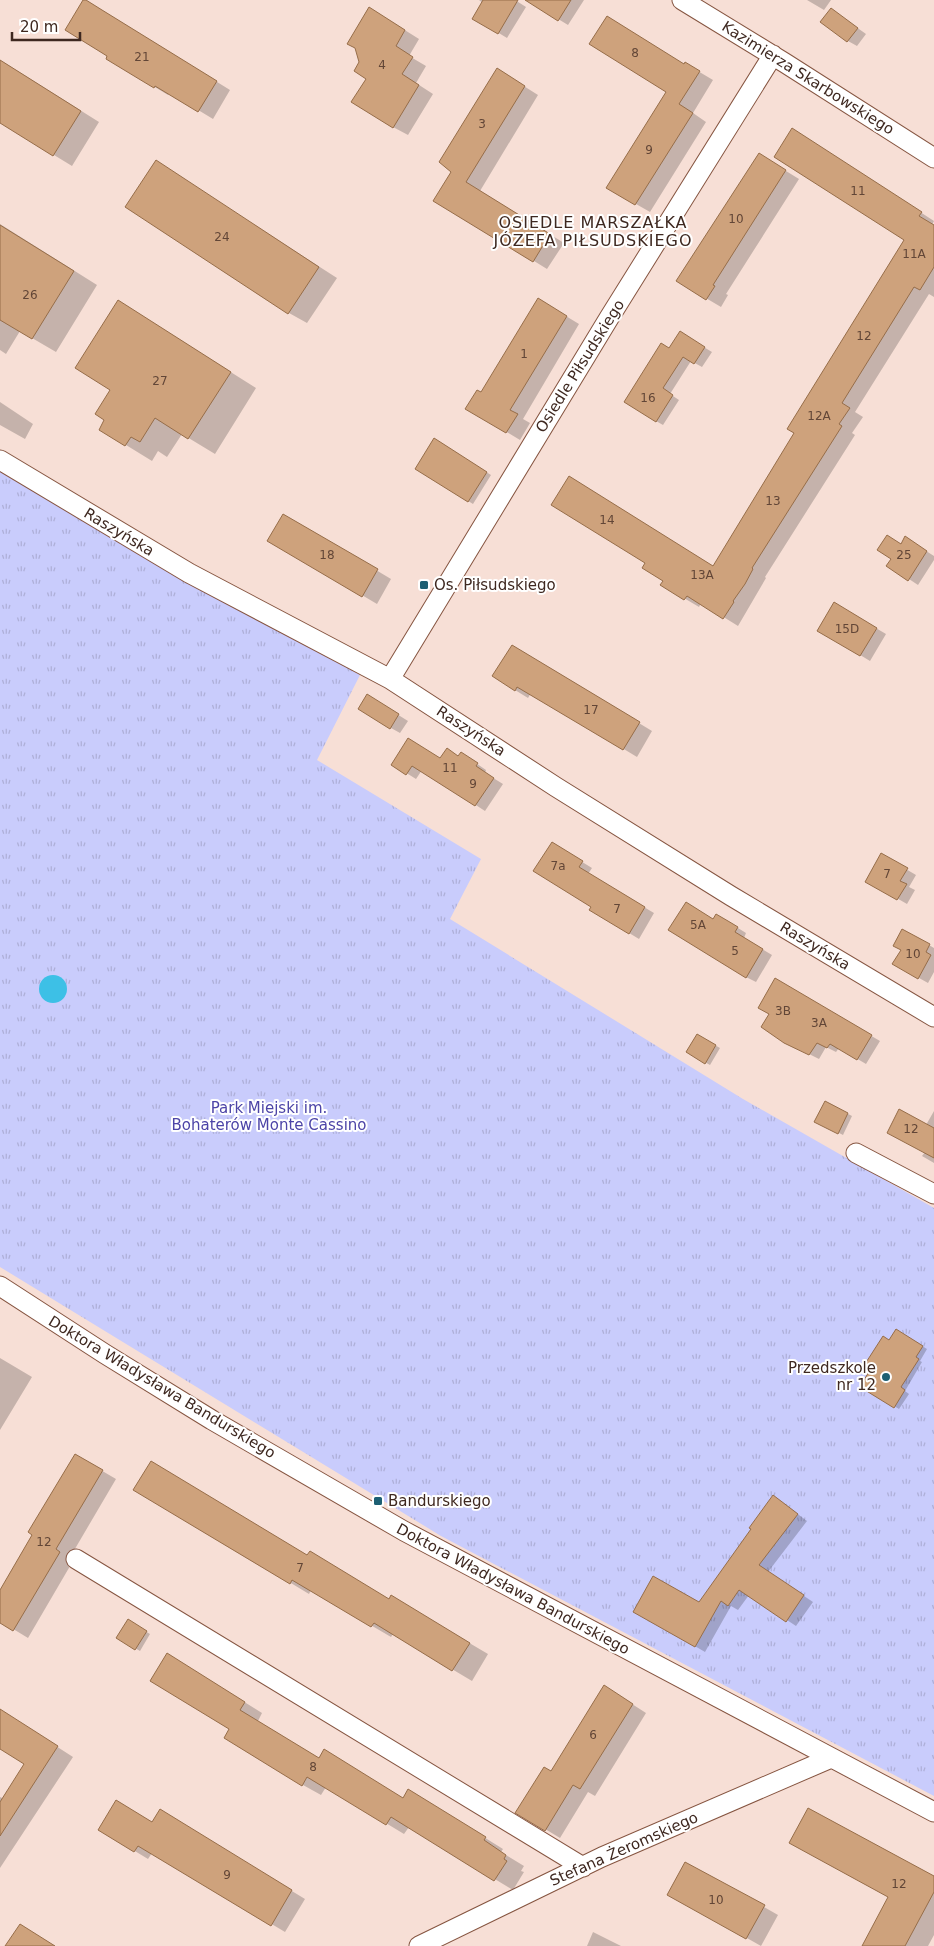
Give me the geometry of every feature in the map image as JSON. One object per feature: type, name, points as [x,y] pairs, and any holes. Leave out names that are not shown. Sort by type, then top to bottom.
[{"type":"street","name":"Kazimierza Skarbowskiego","points":[[682,0],[934,158]]},
{"type":"street","name":"Osiedle Piłsudskiego","points":[[390,679],[609,318],[772,55]]},
{"type":"street","name":"Raszyńska","points":[[0,460],[189,573],[390,679],[556,787],[934,1017]]},
{"type":"street","points":[[856,1153],[934,1194]]},
{"type":"street","name":"Doktora Władysława Bandurskiego","points":[[0,1286],[212,1420],[404,1531],[934,1812]]},
{"type":"street","points":[[76,1559],[583,1867]]},
{"type":"street","name":"Stefana Żeromskiego","points":[[419,1946],[583,1867],[831,1758]]},
{"type":"green space","name":"Park Miejski im. Bohaterów Monte Cassino","points":[[0,471],[360,675],[317,760],[481,859],[450,919],[743,1099],[934,1208],[934,1796],[441,1536],[0,1267]]},
{"type":"shaded area","points":[[53,975],[63,979],[67,989],[63,999],[53,1003],[43,999],[39,989],[43,979]]},
{"type":"building","points":[[83,0],[86,0],[217,81],[198,112],[106,59],[107,56],[65,30]]},
{"type":"building","points":[[483,0],[518,0],[498,34],[472,19]]},
{"type":"building","points":[[525,0],[571,0],[558,21]]},
{"type":"building","points":[[369,7],[405,30],[396,46],[413,57],[402,74],[419,85],[393,128],[351,102],[366,79],[354,71],[359,62],[355,48],[347,44]]},
{"type":"building","points":[[831,8],[858,28],[847,42],[820,22]]},
{"type":"building","points":[[607,16],[684,64],[685,62],[700,71],[679,104],[693,113],[635,205],[606,188],[666,92],[589,44]]},
{"type":"building","points":[[0,60],[81,111],[53,156],[0,123]]},
{"type":"building","points":[[497,68],[525,86],[466,182],[550,234],[533,262],[433,201],[451,172],[439,162]]},
{"type":"building","points":[[792,128],[922,212],[919,216],[934,225],[934,267],[920,290],[914,287],[842,403],[850,408],[839,424],[842,426],[752,568],[745,584],[723,619],[687,596],[684,600],[660,585],[663,581],[642,568],[645,563],[551,505],[569,476],[713,566],[794,433],[787,429],[904,240],[774,157]]},
{"type":"building","points":[[759,153],[786,170],[713,285],[715,286],[706,300],[676,281]]},
{"type":"building","points":[[156,160],[319,267],[288,314],[125,207]]},
{"type":"building","points":[[0,225],[74,271],[32,339],[0,320]]},
{"type":"building","points":[[538,298],[567,316],[510,410],[518,414],[506,433],[465,409],[477,390],[481,392]]},
{"type":"building","points":[[118,300],[231,372],[188,439],[155,418],[140,442],[131,437],[125,446],[99,430],[104,420],[95,414],[110,390],[75,368]]},
{"type":"building","points":[[680,331],[705,347],[694,364],[683,357],[663,388],[673,395],[656,422],[624,402],[661,343],[669,348]]},
{"type":"building","points":[[434,438],[487,472],[468,502],[415,469]]},
{"type":"building","points":[[283,514],[378,569],[362,597],[267,541]]},
{"type":"building","points":[[887,535],[901,544],[905,536],[927,551],[908,581],[886,566],[891,559],[877,550]]},
{"type":"building","points":[[834,602],[877,628],[860,656],[817,631]]},
{"type":"building","points":[[512,645],[640,722],[623,750],[517,687],[515,691],[492,676]]},
{"type":"building","points":[[367,694],[399,714],[390,729],[358,709]]},
{"type":"building","points":[[408,738],[440,758],[447,748],[458,756],[461,752],[478,763],[476,766],[494,778],[475,806],[412,766],[406,775],[391,765]]},
{"type":"building","points":[[552,842],[583,861],[579,867],[645,907],[629,934],[589,910],[591,907],[533,871]]},
{"type":"building","points":[[881,853],[908,868],[900,881],[907,884],[897,900],[865,882]]},
{"type":"building","points":[[686,902],[713,919],[716,914],[738,927],[735,932],[763,949],[746,978],[668,930]]},
{"type":"building","points":[[902,929],[930,944],[926,952],[931,955],[918,979],[892,964],[901,950],[893,946]]},
{"type":"building","points":[[775,978],[872,1035],[857,1060],[830,1044],[827,1048],[817,1043],[809,1055],[784,1043],[761,1027],[769,1014],[758,1008]]},
{"type":"building","points":[[697,1034],[716,1045],[705,1064],[686,1052]]},
{"type":"building","points":[[825,1101],[848,1113],[838,1134],[814,1122]]},
{"type":"building","points":[[899,1109],[934,1128],[934,1158],[887,1133]]},
{"type":"building","name":"Przedszkole nr 12","points":[[896,1329],[923,1346],[916,1357],[919,1359],[901,1387],[905,1390],[894,1408],[860,1387],[871,1368],[865,1364],[883,1336],[889,1340]]},
{"type":"building","points":[[75,1454],[103,1470],[56,1549],[60,1552],[13,1631],[0,1623],[0,1590],[32,1535],[28,1532]]},
{"type":"building","points":[[151,1461],[307,1555],[310,1551],[389,1599],[391,1595],[470,1643],[452,1671],[374,1623],[371,1627],[292,1580],[290,1584],[133,1490]]},
{"type":"building","points":[[773,1495],[798,1514],[759,1565],[804,1595],[786,1622],[739,1590],[728,1606],[721,1601],[695,1647],[633,1612],[653,1576],[699,1602]]},
{"type":"building","points":[[128,1619],[147,1631],[135,1650],[116,1638]]},
{"type":"building","points":[[167,1653],[245,1702],[240,1710],[319,1758],[324,1749],[403,1798],[408,1789],[486,1837],[484,1840],[506,1855],[504,1859],[507,1861],[494,1881],[391,1817],[386,1825],[307,1777],[302,1786],[224,1738],[229,1729],[150,1681]]},
{"type":"building","points":[[604,1685],[633,1704],[580,1789],[573,1785],[545,1831],[515,1813],[544,1767],[551,1771]]},
{"type":"building","points":[[0,1709],[58,1746],[0,1836],[0,1802],[24,1764],[0,1749]]},
{"type":"building","points":[[116,1800],[152,1822],[160,1809],[292,1890],[271,1926],[138,1846],[134,1852],[98,1830]]},
{"type":"building","points":[[808,1808],[934,1876],[934,1892],[905,1946],[862,1946],[888,1897],[789,1843]]},
{"type":"building","points":[[685,1862],[765,1905],[746,1939],[667,1895]]},
{"type":"building","points":[[20,1924],[55,1946],[5,1946]]},
{"type":"place","name":"Os. Piłsudskiego","points":[[424,585]]},
{"type":"place","name":"Przedszkole nr 12","points":[[886,1377]]},
{"type":"place","name":"Bandurskiego","points":[[378,1501]]},
{"type":"district","name":"OSIEDLE MARSZAŁKA JÓZEFA PIŁSUDSKIEGO","points":[[593,231]]}]
